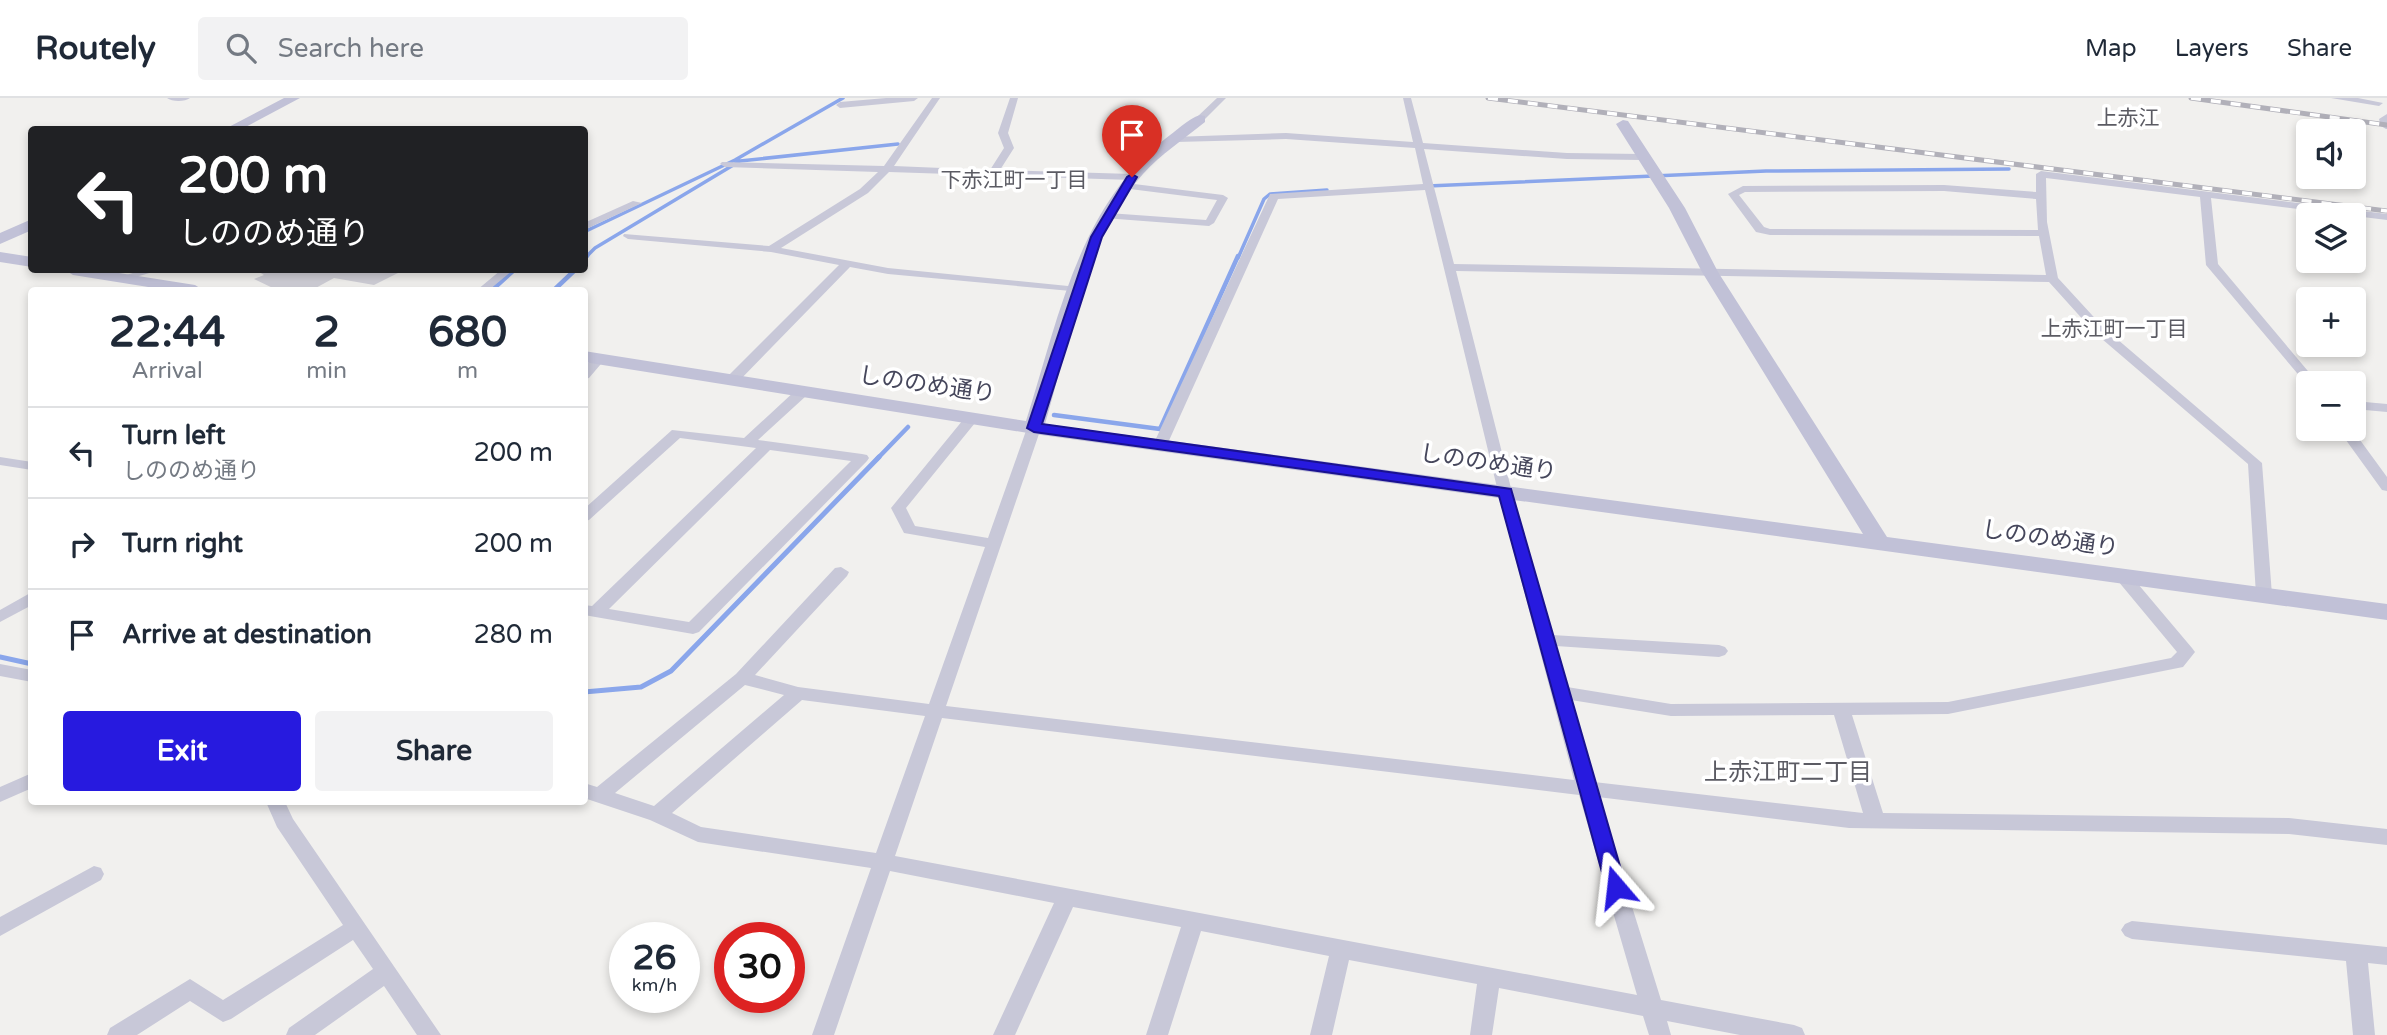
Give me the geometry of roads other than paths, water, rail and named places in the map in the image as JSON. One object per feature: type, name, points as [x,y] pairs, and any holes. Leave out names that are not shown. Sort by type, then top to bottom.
[{"type":"main road","points":[[237,126],[294,98]]},
{"type":"main road","points":[[1129,182],[1200,119]]},
{"type":"main road","points":[[1623,124],[1641,156],[1677,208],[1710,272],[1879,542]]},
{"type":"main road","points":[[0,239],[28,226]]},
{"type":"main road","points":[[0,257],[28,261]]},
{"type":"main road","points":[[92,273],[177,287]]},
{"type":"main road","points":[[1034,428],[1078,290]]},
{"type":"main road","name":"しののめ通り","points":[[592,357],[801,393],[1034,428],[2387,612]]},
{"type":"street","points":[[171,98],[186,98]]},
{"type":"street","points":[[840,105],[914,98]]},
{"type":"street","points":[[771,249],[864,191],[888,168],[936,98]]},
{"type":"street","points":[[995,170],[1009,148],[1003,133],[1014,98]]},
{"type":"street","points":[[1200,119],[1222,98]]},
{"type":"street","points":[[1407,98],[1505,492],[1586,788],[1660,1035]]},
{"type":"street","points":[[2335,98],[2379,103]]},
{"type":"street","points":[[2386,126],[2384,119],[2387,117]]},
{"type":"street","points":[[1176,139],[1286,136],[1567,156],[1641,156]]},
{"type":"street","points":[[725,164],[995,170],[1129,182],[1223,198],[1209,223],[1108,216]]},
{"type":"street","points":[[2264,595],[2255,463],[2099,330],[2052,279],[2043,233],[2041,174],[2387,217]]},
{"type":"street","points":[[628,236],[771,249],[847,264],[962,280],[1078,290],[1096,237],[1129,182]]},
{"type":"street","points":[[1160,445],[1274,197],[1430,187]]},
{"type":"street","points":[[2042,197],[1944,188],[1743,189],[1733,194],[1760,230],[1770,232],[2043,233]]},
{"type":"street","points":[[2205,193],[2212,265],[2301,371]]},
{"type":"street","points":[[588,226],[637,203]]},
{"type":"street","points":[[731,381],[847,264]]},
{"type":"street","points":[[1450,268],[2052,279]]},
{"type":"street","points":[[123,278],[142,273]]},
{"type":"street","points":[[486,287],[502,273]]},
{"type":"street","points":[[748,442],[801,393]]},
{"type":"street","points":[[2366,406],[2387,408]]},
{"type":"street","points":[[972,418],[898,508],[909,530],[993,544]]},
{"type":"street","points":[[823,1035],[1034,428]]},
{"type":"street","points":[[588,513],[677,433],[862,458],[693,628],[590,611]]},
{"type":"street","points":[[2354,441],[2387,487]]},
{"type":"street","points":[[590,611],[767,445]]},
{"type":"street","points":[[0,461],[28,465]]},
{"type":"street","points":[[593,792],[742,678],[841,572]]},
{"type":"street","points":[[1559,691],[1671,710],[1948,708],[2177,663],[2186,652],[2121,575]]},
{"type":"street","points":[[0,617],[28,600]]},
{"type":"street","points":[[1545,640],[1719,651]]},
{"type":"street","points":[[0,670],[28,675]]},
{"type":"street","points":[[742,678],[798,693],[935,711],[1849,820],[2289,826],[2387,836]]},
{"type":"street","points":[[657,815],[798,693]]},
{"type":"street","points":[[1841,709],[1875,820]]},
{"type":"street","points":[[0,795],[28,782]]},
{"type":"street","points":[[593,792],[657,815],[698,834],[883,862],[1794,1035]]},
{"type":"street","points":[[277,805],[284,822],[430,1035]]},
{"type":"street","points":[[0,927],[94,874]]},
{"type":"street","points":[[1004,1035],[1067,897]]},
{"type":"street","points":[[1157,1035],[1194,922]]},
{"type":"street","points":[[118,1035],[191,989],[223,1012],[355,928]]},
{"type":"street","points":[[2132,930],[2387,956]]},
{"type":"street","points":[[1321,1035],[1341,950]]},
{"type":"street","points":[[2356,951],[2364,1035]]},
{"type":"street","points":[[297,1035],[386,973]]},
{"type":"street","points":[[1481,1035],[1489,978]]},
{"type":"waterway","points":[[588,230],[735,160],[843,98]]},
{"type":"waterway","points":[[588,255],[595,248],[740,161],[898,144]]},
{"type":"waterway","points":[[1428,186],[1766,171],[2009,169]]},
{"type":"waterway","points":[[1238,258],[1264,199],[1270,194],[1327,190]]},
{"type":"waterway","points":[[1054,415],[1160,429],[1238,256]]},
{"type":"waterway","points":[[495,287],[511,273]]},
{"type":"waterway","points":[[557,287],[572,273]]},
{"type":"waterway","points":[[877,459],[908,427]]},
{"type":"waterway","points":[[588,692],[641,687],[671,671],[879,457]]},
{"type":"waterway","points":[[0,657],[28,663]]},
{"type":"railway","points":[[1488,98],[2387,211]]},
{"type":"railway","points":[[2191,98],[2387,125]]},
{"type":"district","name":"上赤江","points":[[2128,118]]},
{"type":"district","name":"下赤江町一丁目","points":[[1014,180]]},
{"type":"district","name":"上赤江町一丁目","points":[[2114,329]]},
{"type":"district","name":"上赤江町二丁目","points":[[1788,772]]}]
